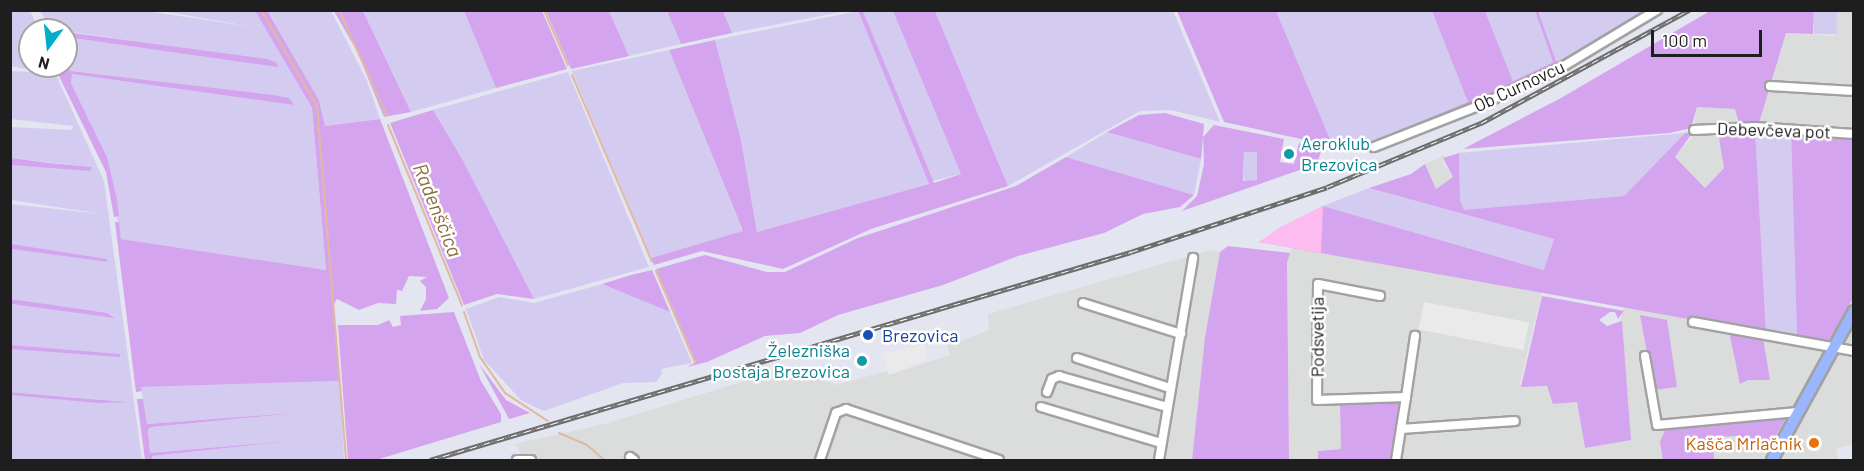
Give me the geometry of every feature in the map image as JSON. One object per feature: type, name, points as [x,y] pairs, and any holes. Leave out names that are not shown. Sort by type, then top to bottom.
[{"type":"main road","points":[[1772,460],[1854,311]]},
{"type":"street","name":"Ob Curnovcu","points":[[1374,147],[1467,110],[1562,67],[1657,10]]},
{"type":"street","points":[[1770,86],[1854,91]]},
{"type":"street","name":"Debevčeva pot","points":[[1694,130],[1755,127],[1854,134]]},
{"type":"street","points":[[1159,460],[1193,258]]},
{"type":"street","name":"Podsvetija","points":[[1380,296],[1318,284],[1317,400],[1406,397]]},
{"type":"street","points":[[1083,303],[1181,334]]},
{"type":"street","points":[[1693,322],[1854,351]]},
{"type":"street","points":[[1396,460],[1415,336]]},
{"type":"street","points":[[1645,356],[1657,425],[1797,412]]},
{"type":"street","points":[[1077,358],[1170,388]]},
{"type":"street","points":[[1047,392],[1052,379],[1059,376],[1167,407]]},
{"type":"street","points":[[1041,407],[1161,443]]},
{"type":"street","points":[[820,460],[837,413],[846,409],[999,460]]},
{"type":"street","points":[[1401,429],[1515,421]]},
{"type":"shaded area","points":[[11,11],[30,11],[33,18],[18,18],[18,67],[11,66]]},
{"type":"shaded area","points":[[40,11],[146,11],[254,27],[162,11],[255,11],[312,108],[326,270],[121,239],[107,157],[71,83],[72,78],[78,78],[78,75],[294,105],[274,95],[78,72],[78,39],[277,66],[246,57],[78,33],[78,18],[44,18]]},
{"type":"shaded area","points":[[255,11],[268,11],[319,100],[325,126],[380,119],[449,298],[437,309],[420,311],[426,299],[426,287],[420,281],[427,277],[409,276],[402,291],[397,290],[396,304],[378,303],[359,310],[337,299],[333,306],[340,381],[141,387],[142,391],[136,392],[115,222],[119,222],[121,239],[326,270],[312,108]]},
{"type":"shaded area","points":[[268,11],[331,11],[367,81],[380,119],[325,126],[319,100]]},
{"type":"shaded area","points":[[334,11],[363,11],[411,112],[384,117],[357,51]]},
{"type":"shaded area","points":[[363,11],[464,11],[496,88],[411,112]]},
{"type":"shaded area","points":[[464,11],[542,11],[567,69],[496,88]]},
{"type":"shaded area","points":[[546,11],[609,11],[629,56],[571,69]]},
{"type":"shaded area","points":[[609,11],[667,11],[681,44],[629,56]]},
{"type":"shaded area","points":[[667,11],[723,11],[732,33],[681,44]]},
{"type":"shaded area","points":[[723,11],[846,11],[732,33]]},
{"type":"shaded area","points":[[858,11],[929,184],[757,232],[741,140],[715,40]]},
{"type":"shaded area","points":[[858,11],[863,11],[934,183],[961,174],[893,11],[935,11],[1008,186],[871,229],[783,269],[702,251],[654,265],[651,258],[743,231],[669,50],[715,40],[741,140],[757,232],[929,184]]},
{"type":"shaded area","points":[[863,11],[893,11],[961,174],[932,181]]},
{"type":"shaded area","points":[[935,11],[1173,11],[1220,122],[1171,110],[1140,111],[1008,186]]},
{"type":"shaded area","points":[[1177,11],[1276,11],[1333,146],[1224,122]]},
{"type":"shaded area","points":[[1276,11],[1432,11],[1469,102],[1373,145],[1333,146]]},
{"type":"shaded area","points":[[1432,11],[1485,11],[1513,81],[1553,62],[1535,11],[1538,11],[1558,66],[1391,139],[1393,133],[1468,102]]},
{"type":"shaded area","points":[[1485,11],[1535,11],[1553,62],[1513,81]]},
{"type":"shaded area","points":[[1538,11],[1654,11],[1558,66]]},
{"type":"shaded area","points":[[1710,11],[1814,11],[1813,34],[1786,33],[1759,123],[1739,124],[1735,109],[1697,107],[1691,128],[1669,133],[1463,149],[1561,98]]},
{"type":"shaded area","points":[[1814,11],[1837,11],[1837,34],[1814,34]]},
{"type":"shaded area","points":[[1837,11],[1853,11],[1853,137],[1757,129],[1786,33],[1835,36]]},
{"type":"shaded area","points":[[78,34],[267,59],[276,62],[278,67],[78,39]]},
{"type":"shaded area","points":[[669,50],[743,232],[651,258],[572,71]]},
{"type":"shaded area","points":[[11,71],[18,71],[18,78],[57,78],[104,181],[142,460],[11,460],[11,395],[129,402],[11,392],[11,349],[120,355],[11,345],[11,304],[115,316],[11,299],[11,249],[107,262],[11,244],[11,204],[102,214],[11,200],[11,165],[91,167],[11,158],[11,127],[72,130],[73,126],[11,119]]},
{"type":"shaded area","points":[[78,72],[274,95],[289,98],[294,105],[78,75]]},
{"type":"shaded area","points":[[568,72],[649,267],[534,299],[433,110]]},
{"type":"shaded area","points":[[60,78],[72,78],[71,83],[107,157],[119,216],[114,217],[106,172]]},
{"type":"shaded area","points":[[1697,107],[1735,109],[1739,129],[1724,168],[1705,188],[1675,157],[1692,137]]},
{"type":"shaded area","points":[[433,110],[462,159],[534,299],[497,294],[464,305],[390,123]]},
{"type":"shaded area","points":[[1165,113],[1204,124],[1201,159],[1107,132],[1139,115]]},
{"type":"shaded area","points":[[1214,125],[1284,139],[1280,162],[1294,164],[1299,143],[1315,151],[1322,148],[1317,164],[1182,211],[1197,196],[1204,164],[1203,137]],"holes":[[[1244,152],[1257,152],[1257,180],[1243,181]]]},
{"type":"shaded area","points":[[1725,129],[1755,129],[1766,333],[1259,242],[1323,206],[1544,270],[1554,239],[1369,188],[1411,174],[1425,164],[1436,189],[1453,177],[1443,158],[1459,153],[1460,200],[1464,210],[1624,196],[1685,133],[1693,132],[1675,157],[1705,188],[1724,168],[1719,138]]},
{"type":"shaded area","points":[[1755,129],[1791,131],[1797,339],[1766,333]]},
{"type":"shaded area","points":[[1791,131],[1853,137],[1853,298],[1827,344],[1797,339]]},
{"type":"shaded area","points":[[1107,132],[1201,159],[1194,195],[1066,157]]},
{"type":"shaded area","points":[[1685,133],[1624,196],[1478,210],[1464,210],[1460,200],[1459,153]]},
{"type":"shaded area","points":[[1244,152],[1257,152],[1257,181],[1244,181]]},
{"type":"shaded area","points":[[1445,155],[1443,163],[1453,177],[1436,189],[1425,164]]},
{"type":"shaded area","points":[[1066,157],[1194,195],[1180,207],[1143,214],[1104,233],[1018,256],[943,285],[838,315],[800,333],[765,336],[707,362],[687,367],[696,362],[656,269],[705,255],[767,272],[785,272],[858,238],[1016,186]]},
{"type":"shaded area","points":[[11,158],[92,167],[90,171],[11,165]]},
{"type":"shaded area","points":[[1369,188],[1554,239],[1545,270],[1323,206]]},
{"type":"shaded area","points":[[1323,206],[1321,253],[1259,242],[1279,228]]},
{"type":"shaded area","points":[[11,244],[107,259],[107,262],[11,249]]},
{"type":"shaded area","points":[[1228,246],[1290,253],[1287,263],[1289,459],[1315,460],[1192,460],[1205,337],[1220,252]]},
{"type":"shaded area","points":[[1292,248],[1542,292],[1520,383],[1522,387],[1547,387],[1554,404],[1577,402],[1585,448],[1624,307],[1829,342],[1853,298],[1853,444],[1836,449],[1838,460],[1399,460],[1392,399],[1340,404],[1341,449],[1318,451],[1318,459],[1289,459],[1287,263]]},
{"type":"shaded area","points":[[1211,250],[1220,252],[1205,337],[1192,460],[525,460],[515,444],[605,424],[777,371],[816,367],[823,380],[836,385],[887,371],[889,375],[950,355],[947,346],[989,330],[988,314]]},
{"type":"shaded area","points":[[652,270],[670,312],[602,284],[631,275]]},
{"type":"shaded area","points":[[602,284],[670,312],[692,363],[661,369],[662,374],[656,382],[623,383],[544,411],[522,401],[484,360],[466,309],[499,297],[534,303]]},
{"type":"shaded area","points":[[1542,296],[1624,311],[1618,319],[1615,312],[1610,312],[1599,320],[1607,326],[1622,321],[1631,440],[1585,448],[1577,402],[1553,404],[1547,386],[1521,387]]},
{"type":"shaded area","points":[[11,299],[107,313],[115,318],[11,304]]},
{"type":"shaded area","points":[[1424,302],[1529,322],[1524,350],[1419,329]]},
{"type":"shaded area","points":[[454,312],[481,381],[501,414],[501,422],[376,460],[348,460],[338,325],[378,325],[389,320],[393,327],[401,325],[400,316]]},
{"type":"shaded area","points":[[1640,315],[1667,320],[1677,387],[1654,390]]},
{"type":"shaded area","points":[[1729,331],[1763,338],[1770,380],[1748,380],[1740,384]]},
{"type":"shaded area","points":[[925,344],[927,360],[889,375],[882,354]]},
{"type":"shaded area","points":[[11,345],[120,354],[120,357],[11,349]]},
{"type":"shaded area","points":[[479,364],[506,400],[530,413],[509,419]]},
{"type":"shaded area","points":[[340,381],[344,460],[152,460],[152,456],[300,440],[150,453],[148,429],[152,427],[307,412],[147,424],[141,387]]},
{"type":"shaded area","points":[[10,392],[129,402],[98,403],[11,395]]},
{"type":"shaded area","points":[[137,399],[143,399],[147,424],[307,412],[152,427],[148,429],[150,453],[301,440],[152,456],[152,460],[145,460]]},
{"type":"shaded area","points":[[1401,399],[1393,460],[1318,460],[1318,451],[1341,449],[1340,404]]},
{"type":"shaded area","points":[[1788,414],[1769,448],[1735,436],[1713,437],[1714,460],[1663,460],[1660,442],[1666,428]]},
{"type":"waterway","points":[[261,10],[317,106],[346,460]]},
{"type":"waterway","name":"Radenščica","points":[[339,10],[387,116]]},
{"type":"waterway","points":[[544,10],[568,65]]},
{"type":"waterway","points":[[572,75],[652,262]]},
{"type":"waterway","name":"Radenščica","points":[[388,125],[462,305]]},
{"type":"waterway","points":[[656,271],[695,362]]},
{"type":"waterway","name":"Radenščica","points":[[464,312],[480,357],[505,393],[548,421]]},
{"type":"waterway","name":"Radenščica","points":[[559,433],[587,445],[604,460]]},
{"type":"railway","points":[[430,460],[1131,252],[1327,187],[1481,123],[1689,10]]},
{"type":"place","name":"Aeroklub Brezovica","points":[[1289,154]]},
{"type":"place","name":"Brezovica","points":[[868,335]]},
{"type":"place","name":"Železniška postaja Brezovica","points":[[862,361]]},
{"type":"place","name":"Kašča Mrlačnik","points":[[1814,443]]}]
